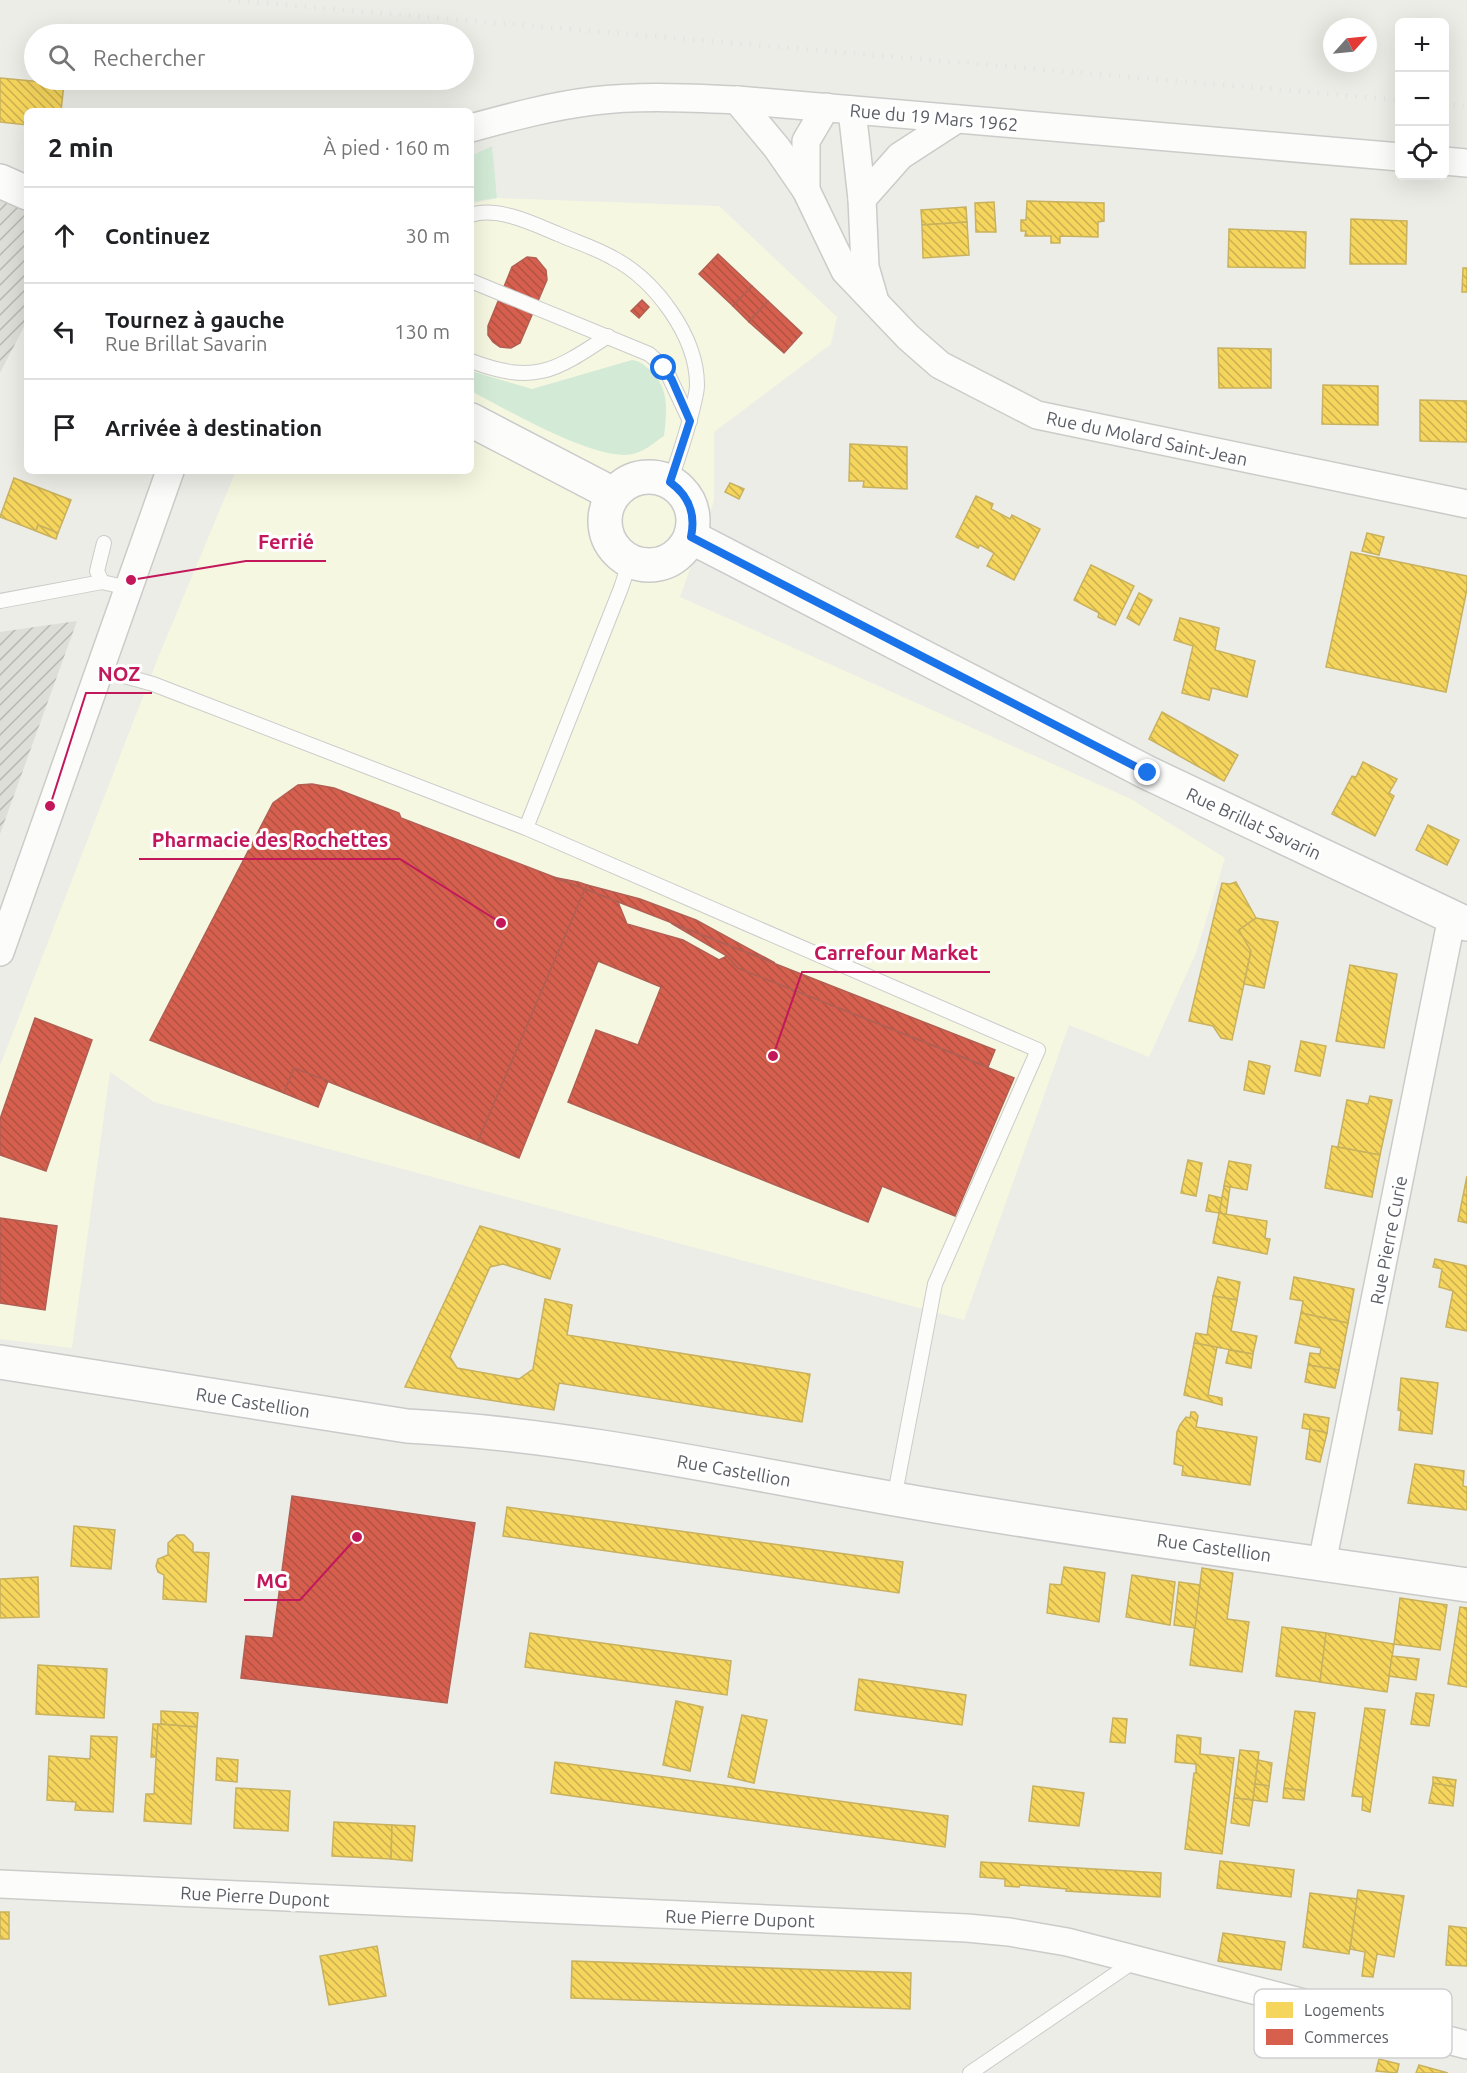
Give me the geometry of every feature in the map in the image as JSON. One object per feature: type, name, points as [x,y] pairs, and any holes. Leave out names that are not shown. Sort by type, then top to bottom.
[{"type":"main road","points":[[0,181],[24,192]]},
{"type":"main road","points":[[474,422],[613,494]]},
{"type":"main road","points":[[645,476],[659,477],[670,482],[681,489],[688,500],[694,524],[691,537],[672,559],[658,565],[644,565],[630,561],[619,554],[611,544],[606,531],[604,519],[613,494],[622,485],[645,476]]},
{"type":"main road","name":"Rue Brillat Savarin","points":[[691,537],[1148,773],[1460,921]]},
{"type":"main road","name":"Rue Castellion","points":[[0,1362],[407,1426],[472,1430],[621,1450],[894,1499],[1467,1585]]},
{"type":"street","name":"Rue du 19 Mars 1962","points":[[474,127],[533,111],[594,101],[658,97],[839,108],[1395,157]]},
{"type":"street","name":"Rue du Molard Saint-Jean","points":[[737,100],[777,148],[806,190],[845,271],[876,305],[940,365],[1037,415],[1467,504]]},
{"type":"street","points":[[806,190],[806,141],[839,108]]},
{"type":"street","points":[[839,108],[862,199],[865,267],[876,305]]},
{"type":"street","points":[[862,199],[900,156],[957,119]]},
{"type":"street","points":[[1449,161],[1467,163]]},
{"type":"street","points":[[0,952],[169,474]]},
{"type":"street","name":"Rue Pierre Curie","points":[[1322,1563],[1460,921]]},
{"type":"street","name":"Rue Pierre Dupont","points":[[0,1884],[967,1928],[1067,1942],[1254,1990]]},
{"type":"street","name":"Rue Pierre Dupont","points":[[1452,2041],[1467,2045]]},
{"type":"lane","points":[[474,214],[495,213],[526,220],[613,258],[643,279],[680,326],[691,348],[698,386],[690,421],[670,482]]},
{"type":"lane","points":[[474,282],[649,354],[664,368],[672,380],[690,421]]},
{"type":"lane","points":[[474,362],[491,369],[524,374],[545,372],[569,363],[608,336]]},
{"type":"lane","points":[[102,582],[98,571],[104,543]]},
{"type":"lane","points":[[526,828],[630,561]]},
{"type":"lane","points":[[0,601],[102,582],[128,588]]},
{"type":"lane","points":[[99,669],[153,684],[526,828],[1038,1050],[935,1284],[894,1499]]},
{"type":"lane","points":[[970,2073],[1136,1960]]},
{"type":"shaded area","points":[[492,146],[497,198],[474,202],[474,155]]},
{"type":"shaded area","points":[[0,185],[24,205],[24,327],[0,373]]},
{"type":"shaded area","points":[[497,198],[719,206],[837,317],[831,344],[714,432],[714,501],[680,597],[1131,799],[1225,858],[1196,953],[1149,1057],[1069,1025],[964,1320],[154,1102],[110,1072],[72,1348],[0,1339],[0,1066],[158,658],[235,474],[474,474],[474,203]]},
{"type":"shaded area","points":[[632,360],[637,361],[656,376],[664,392],[666,408],[664,436],[636,453],[621,455],[578,444],[529,422],[474,393],[474,372],[532,389]]},
{"type":"shaded area","points":[[77,621],[0,834],[0,632]]},
{"type":"building: Logements","points":[[0,78],[24,80],[24,90],[63,90],[61,108],[24,108],[24,125],[0,122]]},
{"type":"building: Logements","points":[[1027,201],[1104,203],[1104,221],[1098,222],[1098,237],[1060,236],[1060,243],[1051,243],[1051,236],[1025,236],[1026,231],[1021,231],[1021,220],[1026,220]]},
{"type":"building: Logements","points":[[994,202],[996,232],[976,232],[975,203]]},
{"type":"building: Logements","points":[[966,207],[967,222],[922,225],[921,210]]},
{"type":"building: Logements","points":[[1351,219],[1407,221],[1406,264],[1350,264]]},
{"type":"building: Logements","points":[[967,222],[969,255],[923,258],[922,225]]},
{"type":"building: Logements","points":[[1229,229],[1306,232],[1305,268],[1228,267]]},
{"type":"building: Logements","points":[[1463,268],[1467,268],[1467,292],[1462,292]]},
{"type":"building: Logements","points":[[1218,348],[1271,349],[1271,388],[1219,388]]},
{"type":"building: Logements","points":[[1323,385],[1378,386],[1378,425],[1322,424]]},
{"type":"building: Logements","points":[[1420,400],[1467,401],[1467,442],[1420,441]]},
{"type":"building: Logements","points":[[850,444],[907,447],[907,489],[863,487],[864,481],[849,481]]},
{"type":"building: Logements","points":[[14,478],[71,500],[58,533],[38,525],[36,531],[0,517]]},
{"type":"building: Logements","points":[[730,483],[744,489],[739,499],[725,492]]},
{"type":"building: Logements","points":[[976,496],[993,504],[991,509],[1010,519],[1012,515],[1040,529],[1014,580],[987,566],[994,553],[980,545],[978,548],[956,537]]},
{"type":"building: Logements","points":[[38,525],[58,533],[56,539],[36,531]]},
{"type":"building: Logements","points":[[1367,533],[1384,537],[1379,555],[1362,551]]},
{"type":"building: Logements","points":[[1351,552],[1467,576],[1467,589],[1446,692],[1326,667]]},
{"type":"building: Logements","points":[[1091,565],[1134,586],[1115,625],[1098,617],[1099,613],[1074,600]]},
{"type":"building: Logements","points":[[1139,593],[1152,600],[1139,625],[1127,618]]},
{"type":"building: Logements","points":[[1180,618],[1219,628],[1215,650],[1255,661],[1247,697],[1212,688],[1209,700],[1182,693],[1193,646],[1174,640]]},
{"type":"building: Logements","points":[[1162,712],[1238,755],[1224,781],[1149,739]]},
{"type":"building: Logements","points":[[1363,762],[1397,779],[1389,793],[1394,796],[1375,836],[1332,814],[1352,776],[1356,777]]},
{"type":"building: Logements","points":[[1428,825],[1459,840],[1447,865],[1416,850]]},
{"type":"building: Logements","points":[[1236,882],[1256,918],[1239,930],[1251,951],[1232,1040],[1221,1038],[1213,1026],[1189,1021],[1222,883]]},
{"type":"building: Logements","points":[[1256,918],[1278,922],[1264,988],[1244,984],[1251,951],[1239,930]]},
{"type":"building: Logements","points":[[1350,965],[1397,974],[1384,1048],[1336,1041]]},
{"type":"building: Logements","points":[[1301,1041],[1326,1046],[1320,1076],[1295,1071]]},
{"type":"building: Logements","points":[[1249,1061],[1270,1066],[1264,1094],[1244,1090]]},
{"type":"building: Logements","points":[[1370,1096],[1392,1100],[1380,1155],[1338,1147],[1347,1100],[1368,1104]]},
{"type":"building: Logements","points":[[1332,1146],[1380,1155],[1372,1197],[1325,1188]]},
{"type":"building: Logements","points":[[1188,1160],[1202,1163],[1196,1196],[1181,1193]]},
{"type":"building: Logements","points":[[1229,1161],[1251,1165],[1247,1190],[1224,1186]]},
{"type":"building: Logements","points":[[1467,1176],[1467,1223],[1458,1221]]},
{"type":"building: Logements","points":[[1224,1186],[1230,1187],[1226,1215],[1219,1213]]},
{"type":"building: Logements","points":[[1209,1195],[1222,1198],[1219,1213],[1206,1211]]},
{"type":"building: Logements","points":[[1219,1213],[1267,1221],[1265,1238],[1270,1239],[1267,1254],[1213,1243]]},
{"type":"building: Logements","points":[[480,1226],[560,1249],[550,1279],[503,1264],[490,1267],[450,1357],[457,1368],[519,1379],[533,1369],[545,1299],[572,1305],[567,1335],[810,1374],[802,1422],[559,1383],[554,1410],[405,1387]]},
{"type":"building: Logements","points":[[1435,1259],[1467,1266],[1467,1331],[1446,1327],[1453,1291],[1439,1287],[1442,1269],[1433,1267]]},
{"type":"building: Logements","points":[[1218,1277],[1240,1282],[1237,1300],[1213,1296]]},
{"type":"building: Logements","points":[[1294,1277],[1354,1289],[1348,1323],[1301,1313],[1303,1301],[1290,1299]]},
{"type":"building: Logements","points":[[1213,1296],[1237,1300],[1231,1331],[1257,1336],[1253,1354],[1194,1343],[1196,1333],[1207,1335]]},
{"type":"building: Logements","points":[[1301,1313],[1348,1323],[1339,1370],[1308,1365],[1310,1353],[1320,1354],[1321,1348],[1295,1343]]},
{"type":"building: Logements","points":[[1194,1343],[1217,1347],[1208,1395],[1222,1398],[1222,1405],[1184,1395]]},
{"type":"building: Logements","points":[[1229,1350],[1253,1354],[1251,1368],[1226,1363]]},
{"type":"building: Logements","points":[[1308,1365],[1339,1370],[1335,1388],[1305,1382]]},
{"type":"building: Logements","points":[[1401,1378],[1438,1383],[1432,1434],[1399,1430]]},
{"type":"building: Logements","points":[[1191,1412],[1195,1412],[1198,1416],[1196,1427],[1257,1437],[1250,1485],[1182,1475],[1183,1466],[1174,1464],[1177,1432],[1186,1417],[1190,1418]]},
{"type":"building: Logements","points":[[1304,1414],[1329,1418],[1327,1433],[1302,1428]]},
{"type":"building: Logements","points":[[1310,1429],[1327,1433],[1320,1462],[1306,1459]]},
{"type":"building: Logements","points":[[1415,1464],[1464,1471],[1463,1486],[1467,1487],[1467,1510],[1408,1503]]},
{"type":"building: Logements","points":[[507,1507],[903,1562],[899,1593],[503,1536]]},
{"type":"building: Logements","points":[[74,1526],[115,1530],[111,1569],[71,1566]]},
{"type":"building: Logements","points":[[177,1535],[184,1535],[193,1544],[193,1552],[209,1553],[206,1602],[163,1599],[164,1575],[158,1572],[156,1566],[158,1559],[168,1555],[168,1543]]},
{"type":"building: Logements","points":[[1064,1567],[1105,1573],[1099,1622],[1047,1613],[1050,1584],[1061,1585]]},
{"type":"building: Logements","points":[[1202,1568],[1233,1573],[1227,1619],[1249,1622],[1242,1672],[1190,1665]]},
{"type":"building: Logements","points":[[1132,1575],[1175,1582],[1170,1625],[1126,1617]]},
{"type":"building: Logements","points":[[38,1577],[39,1617],[0,1618],[0,1579]]},
{"type":"building: Logements","points":[[1179,1582],[1200,1585],[1195,1628],[1174,1625]]},
{"type":"building: Logements","points":[[1400,1598],[1447,1605],[1440,1650],[1394,1644]]},
{"type":"building: Logements","points":[[1460,1607],[1467,1608],[1467,1687],[1448,1684]]},
{"type":"building: Logements","points":[[1282,1627],[1326,1633],[1320,1682],[1276,1676]]},
{"type":"building: Logements","points":[[530,1633],[731,1661],[727,1695],[525,1667]]},
{"type":"building: Logements","points":[[1326,1633],[1394,1644],[1387,1692],[1320,1682]]},
{"type":"building: Logements","points":[[1392,1656],[1419,1659],[1416,1680],[1389,1676]]},
{"type":"building: Logements","points":[[38,1665],[107,1669],[104,1718],[36,1714]]},
{"type":"building: Logements","points":[[859,1679],[966,1695],[962,1725],[855,1710]]},
{"type":"building: Logements","points":[[1416,1693],[1434,1695],[1429,1726],[1411,1724]]},
{"type":"building: Logements","points":[[676,1701],[703,1707],[690,1771],[663,1765]]},
{"type":"building: Logements","points":[[1365,1708],[1385,1710],[1370,1812],[1362,1810],[1363,1797],[1352,1796]]},
{"type":"building: Logements","points":[[161,1711],[198,1713],[197,1727],[161,1724]]},
{"type":"building: Logements","points":[[1295,1711],[1315,1713],[1305,1791],[1284,1788]]},
{"type":"building: Logements","points":[[742,1715],[767,1720],[754,1783],[728,1777]]},
{"type":"building: Logements","points":[[1113,1718],[1127,1719],[1125,1743],[1110,1742]]},
{"type":"building: Logements","points":[[153,1724],[158,1724],[156,1757],[151,1757]]},
{"type":"building: Logements","points":[[158,1724],[197,1727],[191,1824],[144,1821],[146,1794],[154,1794]]},
{"type":"building: Logements","points":[[1177,1735],[1201,1738],[1200,1754],[1234,1758],[1222,1854],[1185,1849],[1196,1764],[1175,1762]]},
{"type":"building: Logements","points":[[91,1736],[117,1737],[113,1812],[75,1810],[76,1802],[47,1800],[49,1756],[90,1759]]},
{"type":"building: Logements","points":[[1240,1750],[1259,1752],[1253,1800],[1234,1798]]},
{"type":"building: Logements","points":[[217,1758],[238,1760],[237,1782],[216,1780]]},
{"type":"building: Logements","points":[[1258,1760],[1272,1763],[1269,1786],[1255,1784]]},
{"type":"building: Logements","points":[[555,1762],[948,1816],[945,1847],[551,1793]]},
{"type":"building: Logements","points":[[1433,1777],[1456,1780],[1455,1787],[1433,1783]]},
{"type":"building: Logements","points":[[1433,1783],[1455,1787],[1453,1806],[1429,1803]]},
{"type":"building: Logements","points":[[1255,1784],[1269,1786],[1267,1802],[1253,1800]]},
{"type":"building: Logements","points":[[1033,1786],[1084,1793],[1079,1826],[1029,1821]]},
{"type":"building: Logements","points":[[236,1788],[290,1791],[288,1831],[234,1828]]},
{"type":"building: Logements","points":[[1284,1788],[1305,1791],[1304,1800],[1283,1798]]},
{"type":"building: Logements","points":[[1234,1798],[1253,1800],[1249,1826],[1231,1823]]},
{"type":"building: Logements","points":[[334,1822],[392,1825],[391,1859],[332,1856]]},
{"type":"building: Logements","points":[[392,1825],[415,1826],[412,1861],[391,1859]]},
{"type":"building: Logements","points":[[1220,1861],[1294,1870],[1291,1897],[1217,1888]]},
{"type":"building: Logements","points":[[981,1862],[1161,1873],[1160,1897],[1066,1891],[1067,1889],[1020,1885],[1019,1887],[1005,1886],[1005,1879],[980,1877]]},
{"type":"building: Logements","points":[[1358,1890],[1404,1896],[1394,1957],[1377,1954],[1373,1977],[1362,1976],[1365,1952],[1350,1949]]},
{"type":"building: Logements","points":[[1310,1893],[1357,1899],[1349,1954],[1303,1947]]},
{"type":"building: Logements","points":[[0,1912],[9,1912],[9,1939],[0,1939]]},
{"type":"building: Logements","points":[[1449,1926],[1467,1928],[1467,1966],[1446,1965]]},
{"type":"building: Logements","points":[[1223,1933],[1285,1942],[1281,1970],[1218,1961]]},
{"type":"building: Logements","points":[[377,1946],[386,1996],[329,2005],[320,1956]]},
{"type":"building: Logements","points":[[572,1961],[911,1973],[910,2009],[571,1998]]},
{"type":"building: Logements","points":[[1379,2059],[1399,2064],[1397,2073],[1376,2071]]},
{"type":"building: Logements","points":[[1419,2065],[1448,2073],[1416,2073]]},
{"type":"building: Commerces","points":[[718,254],[752,286],[733,306],[699,274]]},
{"type":"building: Commerces","points":[[527,257],[536,258],[546,270],[547,280],[520,343],[511,348],[500,347],[488,335],[488,326],[512,267]]},
{"type":"building: Commerces","points":[[752,286],[768,301],[749,322],[733,306]]},
{"type":"building: Commerces","points":[[642,300],[649,307],[639,318],[631,311]]},
{"type":"building: Commerces","points":[[768,301],[802,333],[784,353],[749,322]]},
{"type":"building: Commerces","points":[[312,784],[334,788],[399,813],[401,818],[585,889],[478,1141],[294,1068],[284,1093],[150,1040],[273,803],[298,785]]},
{"type":"building: Commerces","points":[[552,877],[578,882],[587,885],[585,889]]},
{"type":"building: Commerces","points":[[587,885],[640,899],[696,920],[775,963],[585,889]]},
{"type":"building: Commerces","points":[[585,889],[618,902],[627,924],[683,940],[719,960],[727,956],[738,968],[1014,1078],[955,1216],[882,1186],[868,1222],[568,1102],[596,1030],[638,1045],[661,987],[598,961],[519,1158],[478,1141]]},
{"type":"building: Commerces","points":[[671,923],[995,1050],[988,1067],[738,968],[727,956]]},
{"type":"building: Commerces","points":[[35,1018],[92,1040],[46,1171],[0,1155],[0,1119]]},
{"type":"building: Commerces","points":[[294,1068],[328,1081],[318,1107],[284,1093]]},
{"type":"building: Commerces","points":[[0,1218],[57,1226],[45,1310],[0,1303]]},
{"type":"building: Commerces","points":[[292,1496],[475,1523],[447,1703],[241,1678],[246,1636],[273,1638]]},
{"type":"railway","points":[[229,0],[1395,100]]},
{"type":"railway","points":[[1449,104],[1467,106]]},
{"type":"place","name":"Ferrié","points":[[131,580]]},
{"type":"place","name":"NOZ","points":[[50,806]]},
{"type":"place","name":"Pharmacie des Rochettes","points":[[501,923]]},
{"type":"place","name":"Carrefour Market","points":[[773,1056]]},
{"type":"place","name":"MG","points":[[357,1537]]},
{"type":"route","points":[[664,368],[672,380],[690,421],[670,482],[681,489],[688,500],[694,524],[691,537],[1148,773]]}]
